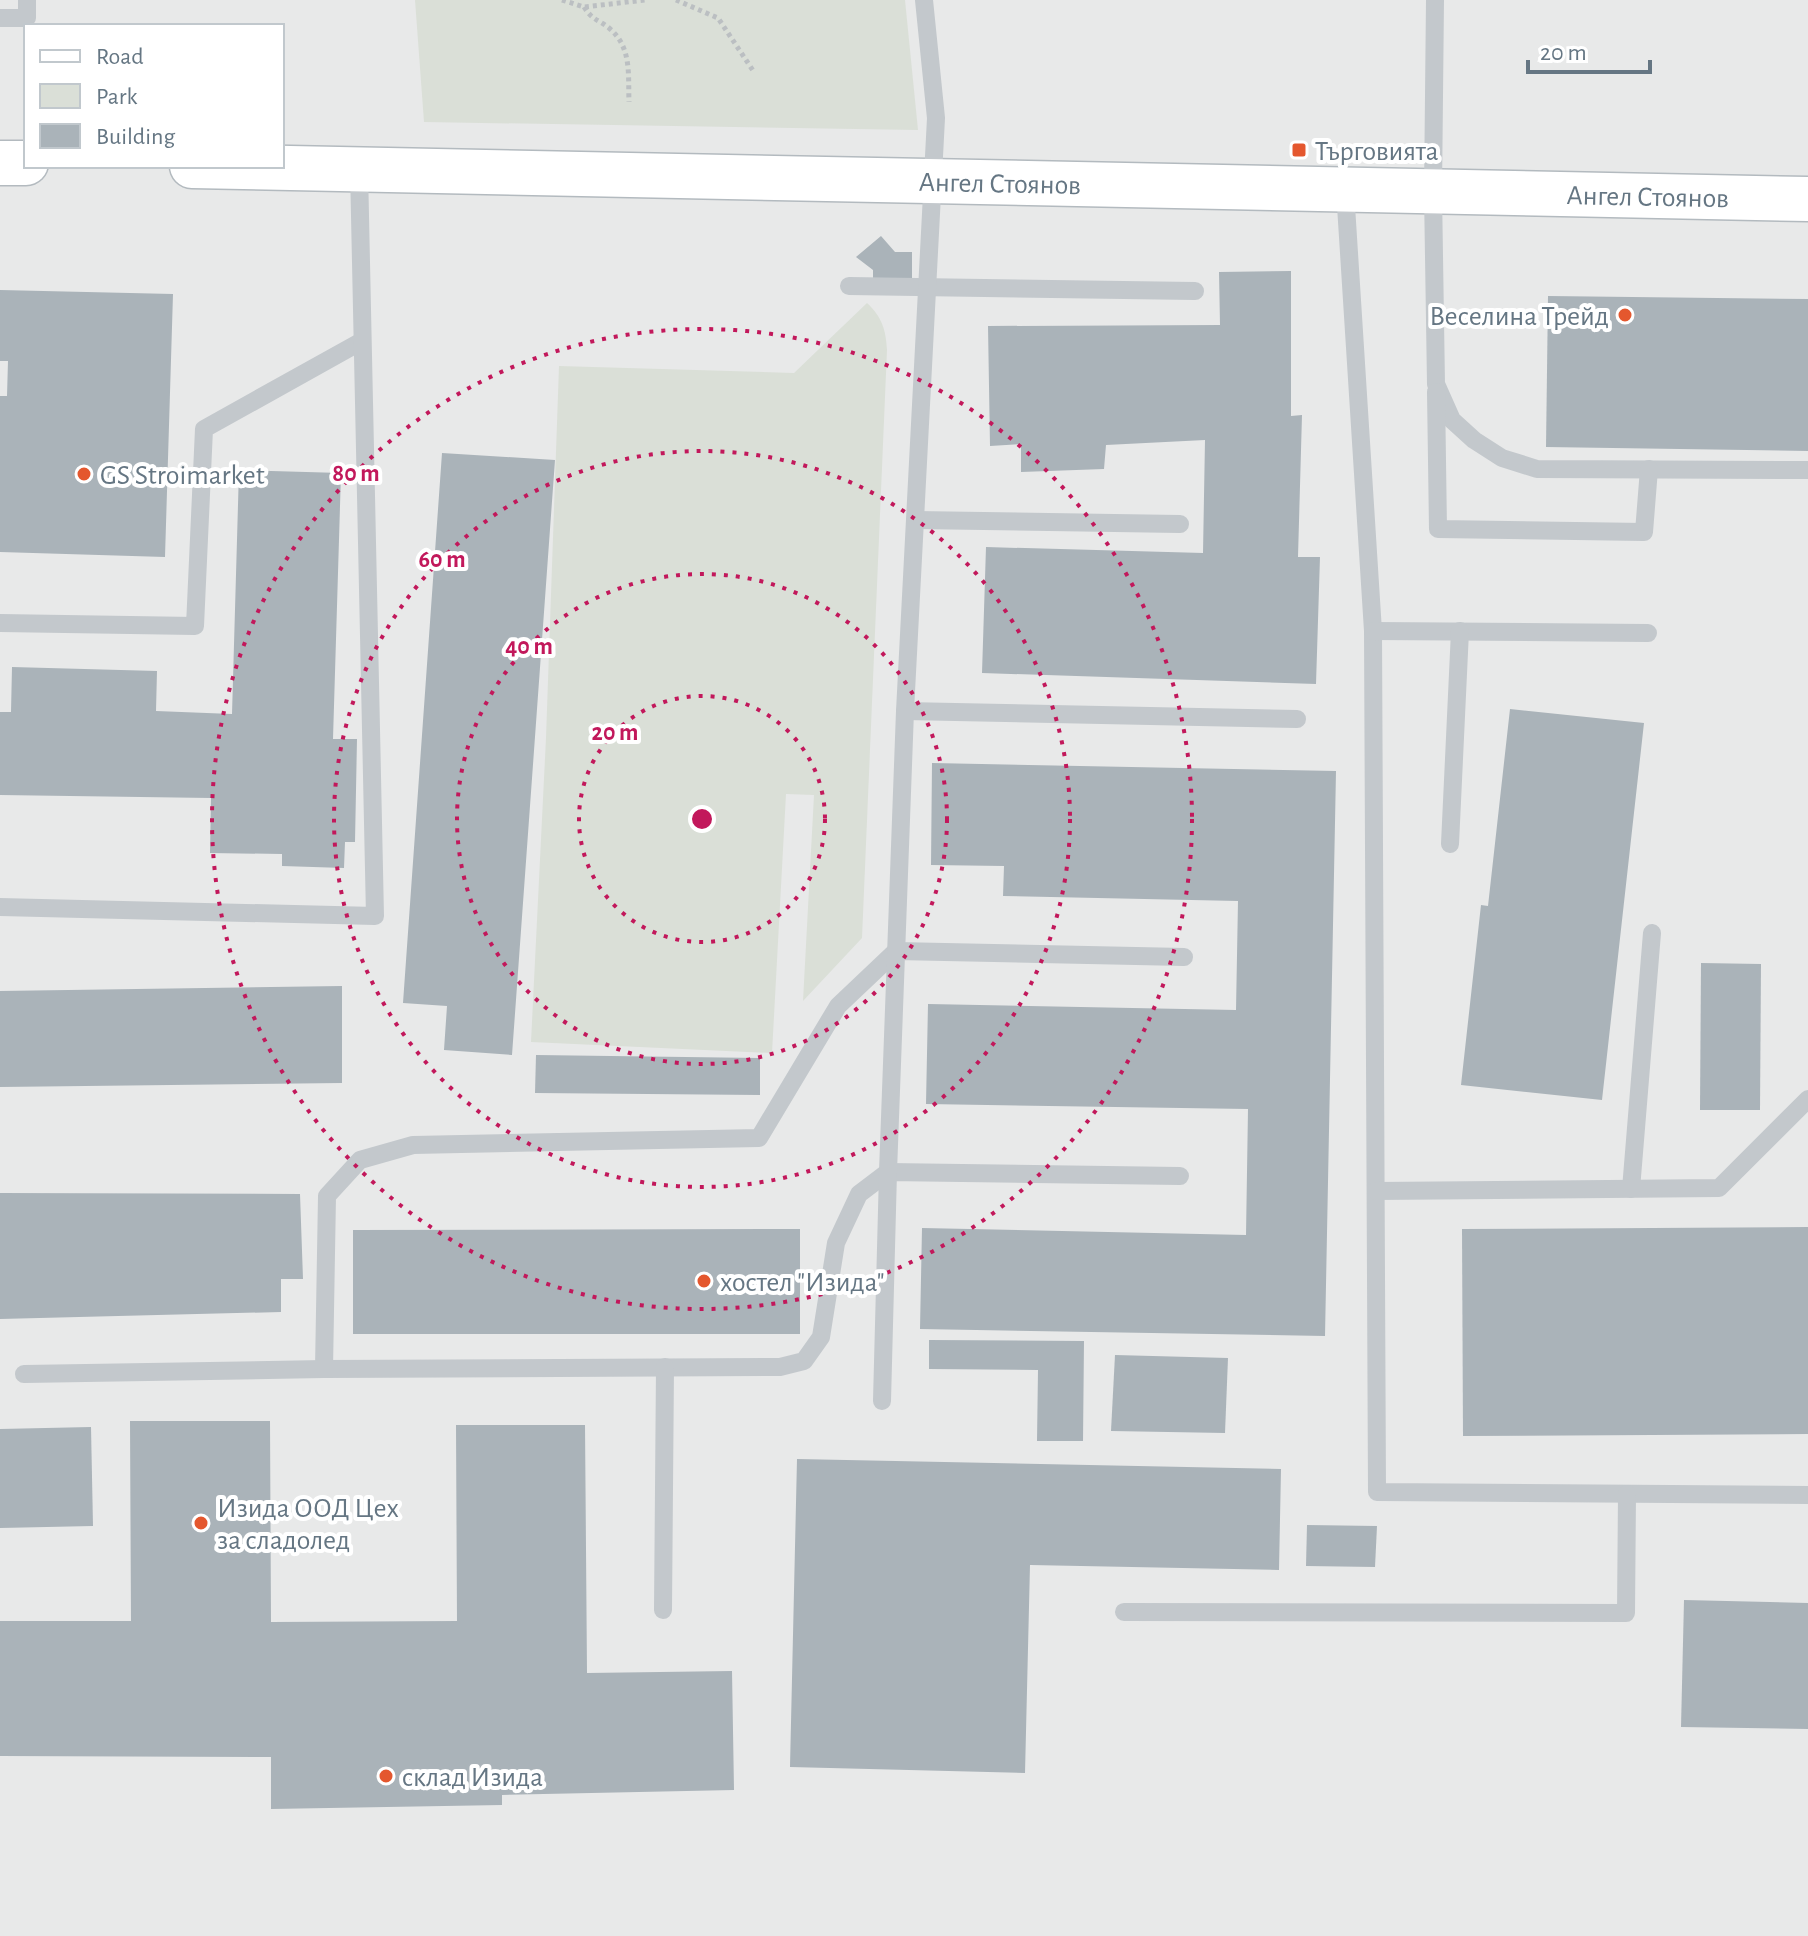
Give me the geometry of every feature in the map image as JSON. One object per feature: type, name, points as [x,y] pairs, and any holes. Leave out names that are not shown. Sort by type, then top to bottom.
[{"type":"street","points":[[0,163],[24,163]]},
{"type":"street","name":"Ангел Стоянов","points":[[284,168],[1808,199]]},
{"type":"lane","points":[[0,18],[27,18],[27,0]]},
{"type":"lane","points":[[882,1401],[905,711],[936,118],[924,0]]},
{"type":"lane","points":[[1435,0],[1433,192],[1438,529],[1644,532],[1649,469]]},
{"type":"lane","points":[[0,907],[375,916],[359,169]]},
{"type":"lane","points":[[1345,190],[1373,631],[1377,1492],[1808,1495]]},
{"type":"lane","points":[[849,286],[1195,291]]},
{"type":"lane","points":[[0,623],[195,626],[204,429],[362,341]]},
{"type":"lane","points":[[1436,384],[1452,420],[1474,440],[1502,458],[1537,469],[1808,470]]},
{"type":"lane","points":[[915,520],[1180,524]]},
{"type":"lane","points":[[1373,631],[1648,633]]},
{"type":"lane","points":[[1450,844],[1460,631]]},
{"type":"lane","points":[[905,711],[1297,719]]},
{"type":"lane","points":[[1631,1189],[1652,933]]},
{"type":"lane","points":[[324,1369],[327,1196],[360,1160],[413,1145],[759,1138],[838,1006],[896,951],[1184,957]]},
{"type":"lane","points":[[1376,1191],[1719,1188],[1808,1099]]},
{"type":"lane","points":[[24,1374],[780,1367],[804,1361],[821,1337],[836,1243],[859,1194],[888,1172],[1180,1176]]},
{"type":"lane","points":[[663,1610],[665,1367]]},
{"type":"lane","points":[[1124,1612],[1626,1613],[1627,1494]]},
{"type":"path","points":[[562,0],[584,7],[645,0]]},
{"type":"path","points":[[676,0],[718,18],[754,72]]},
{"type":"path","points":[[584,7],[591,18],[609,28],[628,51],[629,102]]},
{"type":"shaded area","points":[[0,0],[1808,0],[1808,1936],[0,1936]]},
{"type":"green space","points":[[415,0],[905,0],[918,130],[424,122]]},
{"type":"green space","points":[[867,303],[882,324],[887,350],[862,938],[803,1001],[814,795],[786,794],[772,1053],[531,1042],[546,738],[559,366],[794,373]]},
{"type":"building","points":[[881,236],[895,252],[912,252],[912,280],[873,281],[873,270],[856,257]]},
{"type":"building","points":[[1291,271],[1291,416],[1302,415],[1298,557],[1320,557],[1316,684],[982,673],[986,547],[1203,553],[1205,440],[1106,445],[1104,469],[1021,472],[1021,444],[990,446],[988,326],[1220,325],[1219,272]]},
{"type":"building","name":"GS Stroimarket","points":[[0,290],[173,294],[165,557],[0,552],[0,396],[7,396],[8,361],[0,361]]},
{"type":"building","points":[[1548,296],[1808,299],[1808,451],[1546,447]]},
{"type":"building","points":[[442,453],[555,460],[512,1055],[444,1050],[447,1006],[403,1003]]},
{"type":"building","points":[[239,470],[341,473],[333,739],[357,739],[355,842],[345,842],[344,868],[282,866],[282,854],[210,853],[211,798],[0,795],[0,712],[11,712],[12,667],[157,671],[156,711],[232,714]]},
{"type":"building","points":[[1510,709],[1644,723],[1602,1100],[1461,1085],[1481,905],[1488,906]]},
{"type":"building","points":[[932,763],[1336,771],[1325,1336],[920,1329],[922,1228],[1246,1235],[1248,1109],[926,1104],[928,1004],[1236,1010],[1238,901],[1003,896],[1004,866],[931,865]]},
{"type":"building","points":[[1701,963],[1761,964],[1760,1110],[1700,1110]]},
{"type":"building","points":[[342,986],[342,1083],[0,1087],[0,991]]},
{"type":"building","points":[[536,1055],[760,1058],[760,1095],[535,1093]]},
{"type":"building","points":[[0,1193],[300,1194],[303,1279],[281,1279],[281,1312],[0,1319]]},
{"type":"building","points":[[1808,1227],[1808,1434],[1463,1436],[1462,1229]]},
{"type":"building","points":[[800,1229],[800,1334],[353,1334],[353,1230]]},
{"type":"building","points":[[929,1340],[1084,1341],[1083,1441],[1037,1441],[1038,1370],[929,1369]]},
{"type":"building","points":[[1115,1355],[1228,1358],[1225,1433],[1111,1431]]},
{"type":"building","name":"Изида ООД Цех за сладолед","points":[[130,1421],[270,1421],[271,1622],[457,1621],[456,1425],[585,1425],[587,1673],[732,1671],[734,1790],[502,1795],[502,1805],[271,1809],[271,1757],[0,1756],[0,1621],[131,1621]]},
{"type":"building","points":[[91,1427],[93,1526],[0,1528],[0,1429]]},
{"type":"building","points":[[797,1459],[1281,1469],[1279,1570],[1030,1565],[1025,1773],[790,1767]]},
{"type":"building","points":[[1307,1525],[1377,1526],[1375,1567],[1306,1566]]},
{"type":"building","points":[[1684,1600],[1808,1603],[1808,1729],[1681,1727]]},
{"type":"place","name":"Търговията","points":[[1299,150]]},
{"type":"place","name":"Веселина Трейд","points":[[1625,315]]},
{"type":"place","name":"GS Stroimarket","points":[[84,474]]},
{"type":"place","name":"хостел \"Изида\"","points":[[704,1281]]},
{"type":"place","name":"Изида ООД Цех за сладолед","points":[[201,1523]]},
{"type":"place","name":"склад Изида","points":[[386,1776]]}]
